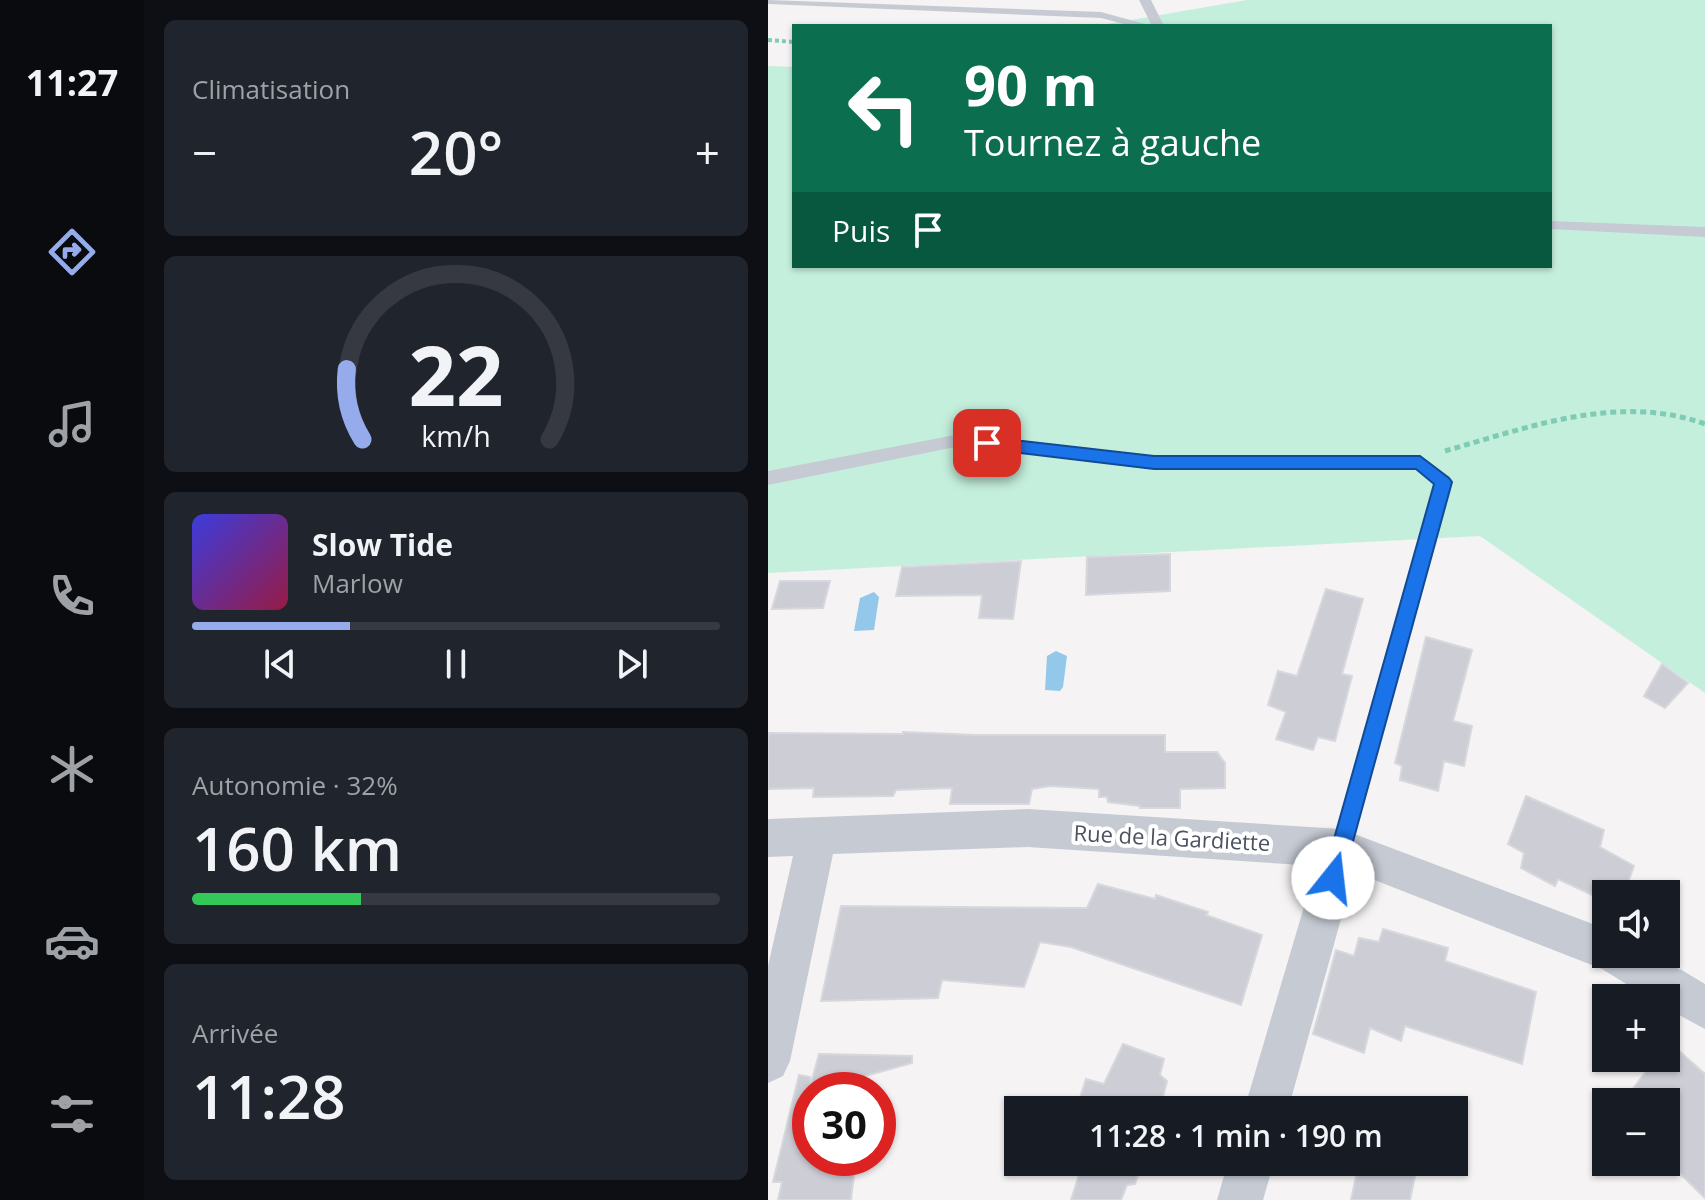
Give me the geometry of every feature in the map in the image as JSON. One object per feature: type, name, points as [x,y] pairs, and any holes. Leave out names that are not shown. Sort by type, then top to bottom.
[{"type":"street","name":"Rue de la Gardiette","points":[[768,838],[1028,828],[1341,848],[1592,945]]},
{"type":"street","points":[[768,1061],[817,838]]},
{"type":"street","points":[[1270,1096],[1341,848]]},
{"type":"street","points":[[1639,968],[1705,1008]]},
{"type":"street","points":[[1240,1200],[1247,1176]]},
{"type":"lane","points":[[1145,0],[1157,24]]},
{"type":"lane","points":[[768,1],[1072,13],[1120,18],[1140,24]]},
{"type":"lane","points":[[1552,225],[1705,232]]},
{"type":"lane","points":[[768,478],[960,440],[1154,462],[1420,462],[1443,482],[1341,848]]},
{"type":"path","points":[[768,40],[792,42]]},
{"type":"path","points":[[1436,453],[1581,417],[1633,410],[1669,413],[1705,424]]},
{"type":"green space","points":[[1247,0],[1705,0],[1705,693],[1480,536],[768,573],[768,66],[792,67],[792,268],[1552,268],[1552,24],[1108,24]]},
{"type":"water","points":[[874,592],[879,597],[874,630],[854,631],[860,598]]},
{"type":"water","points":[[1056,651],[1067,656],[1063,687],[1060,691],[1045,690],[1047,656]]},
{"type":"building","points":[[1170,554],[1170,591],[1086,595],[1087,557]]},
{"type":"building","points":[[1021,561],[1013,619],[979,618],[982,595],[896,596],[902,567]]},
{"type":"building","points":[[780,581],[830,581],[823,608],[772,609]]},
{"type":"building","points":[[1326,589],[1363,599],[1342,674],[1352,676],[1335,741],[1318,737],[1313,750],[1276,739],[1286,712],[1268,705],[1278,671],[1297,676]]},
{"type":"building","points":[[1426,637],[1472,650],[1453,721],[1472,726],[1464,766],[1444,761],[1438,791],[1400,780],[1402,766],[1395,763]]},
{"type":"building","points":[[1662,664],[1688,683],[1665,708],[1644,696]]},
{"type":"building","points":[[768,733],[1165,735],[1165,752],[1217,752],[1225,763],[1225,788],[1180,789],[1180,808],[1140,808],[1108,802],[1107,797],[1099,797],[1099,789],[1050,786],[1032,789],[1029,804],[950,804],[952,788],[896,790],[893,796],[813,797],[814,788],[768,789]]},
{"type":"building","points":[[1526,796],[1604,830],[1600,847],[1634,866],[1629,880],[1592,880],[1592,895],[1558,879],[1555,886],[1521,868],[1524,853],[1508,844]]},
{"type":"building","points":[[1098,884],[1155,899],[1156,895],[1208,912],[1206,915],[1262,935],[1241,1005],[1071,947],[1040,942],[1024,987],[942,980],[938,998],[821,1001],[841,906],[1087,908]]},
{"type":"building","points":[[1383,929],[1448,948],[1445,961],[1536,992],[1522,1064],[1405,1026],[1401,1041],[1370,1028],[1364,1053],[1313,1034],[1336,950],[1354,956],[1359,938],[1379,942]]},
{"type":"building","points":[[1123,1044],[1164,1059],[1160,1075],[1167,1081],[1163,1096],[1081,1096],[1086,1079],[1104,1084]]},
{"type":"building","points":[[1680,1052],[1705,1074],[1705,1198],[1680,1174],[1680,1088],[1634,1088],[1646,1072],[1680,1072]]},
{"type":"building","points":[[819,1054],[912,1056],[912,1063],[880,1072],[814,1072]]},
{"type":"building","points":[[792,1104],[792,1176],[854,1176],[851,1200],[778,1200],[782,1182],[773,1182]]},
{"type":"building","points":[[1079,1176],[1138,1176],[1135,1184],[1127,1185],[1121,1200],[1071,1200]]},
{"type":"building","points":[[1356,1176],[1415,1176],[1410,1200],[1351,1200]]},
{"type":"route","points":[[987,443],[1154,462],[1420,462],[1443,482],[1333,878]]}]
